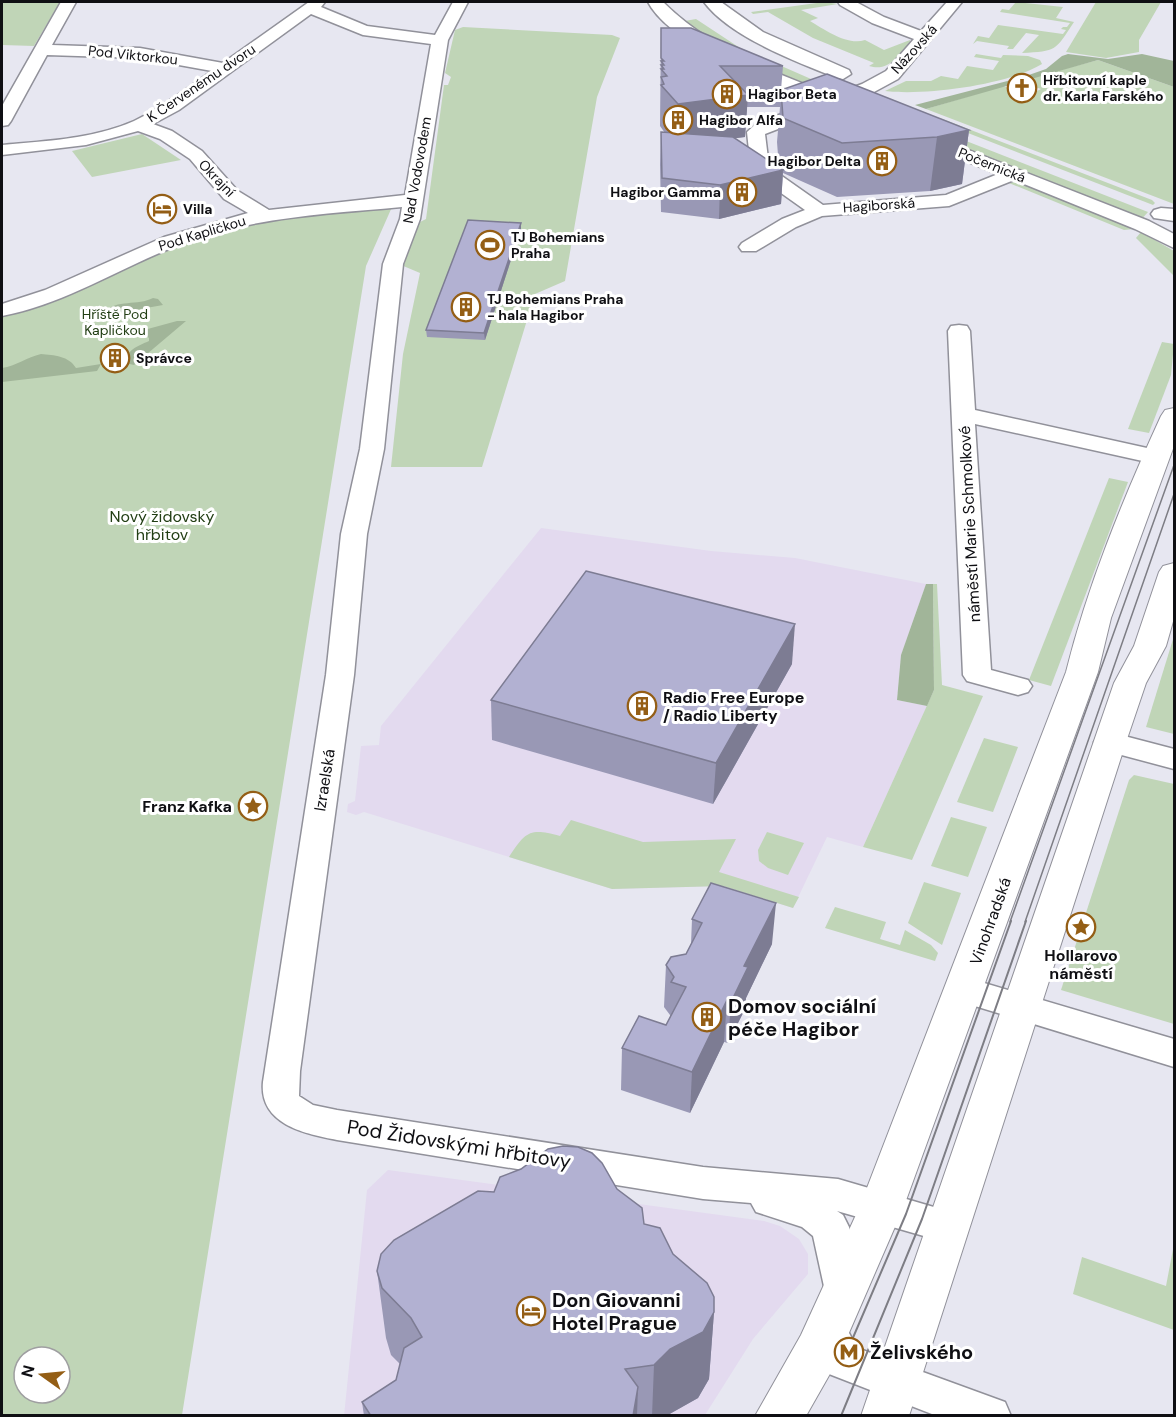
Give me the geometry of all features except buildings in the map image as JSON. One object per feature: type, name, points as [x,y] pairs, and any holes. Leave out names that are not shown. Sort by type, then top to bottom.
[{"type":"main road","name":"Vinohradská","points":[[779,1416],[836,1311],[882,1206],[1082,672],[1091,630],[1156,457],[1174,416]]},
{"type":"main road","points":[[890,1398],[1109,742],[1130,683],[1150,646],[1174,572]]},
{"type":"street","points":[[2,122],[68,2]]},
{"type":"street","name":"Nad Vodovodem","points":[[372,449],[393,264],[410,219],[440,40],[460,2]]},
{"type":"street","points":[[655,2],[677,24],[717,51],[761,72],[832,101],[874,102]]},
{"type":"street","points":[[712,2],[738,23],[770,42],[843,74]]},
{"type":"street","points":[[845,2],[878,21],[925,38]]},
{"type":"street","name":"Názovská","points":[[853,102],[892,75],[955,2]]},
{"type":"street","points":[[313,5],[363,30],[394,36],[440,40]]},
{"type":"street","name":"K Červenému dvoru","points":[[2,150],[86,140],[158,116],[313,5]]},
{"type":"street","points":[[710,26],[766,58],[853,102]]},
{"type":"street","name":"Pod Viktorkou","points":[[41,50],[140,53],[225,68]]},
{"type":"street","points":[[819,211],[760,169],[756,132],[832,101]]},
{"type":"street","name":"Okrajní","points":[[139,124],[166,135],[196,155],[231,195],[264,214]]},
{"type":"street","name":"Počernická","points":[[1170,216],[924,130],[1014,174],[1142,225],[1174,242]]},
{"type":"street","name":"Hagiborská","points":[[749,247],[789,223],[819,211],[949,200],[1014,174]]},
{"type":"street","name":"Pod Kapličkou","points":[[2,310],[47,296],[154,248],[196,232],[264,214],[413,200]]},
{"type":"street","name":"náměstí Marie Schmolkové","points":[[959,331],[977,675],[1018,686]]},
{"type":"street","points":[[963,414],[1156,457]]},
{"type":"street","name":"Izraelská","points":[[289,1108],[282,1101],[281,1080],[340,675],[354,534],[372,449]]},
{"type":"street","points":[[1109,742],[1174,759]]},
{"type":"street","points":[[964,990],[1174,1053]]},
{"type":"street","name":"Pod Židovskými hřbitovy","points":[[289,1108],[309,1120],[337,1125],[703,1183],[838,1195],[948,1227]]},
{"type":"street","name":"Pod Židovskými hřbitovy","points":[[703,1183],[803,1211],[825,1220],[834,1234],[836,1311],[843,1360],[890,1398],[990,1416]]},
{"type":"shaded area","points":[[541,528],[711,551],[795,558],[926,584],[901,655],[897,700],[927,706],[863,847],[827,837],[793,908],[723,886],[612,889],[364,812],[356,815],[347,812],[348,804],[355,801],[361,746],[379,745],[381,726]]},
{"type":"shaded area","points":[[388,1170],[764,1221],[780,1226],[799,1239],[808,1254],[808,1274],[753,1339],[705,1415],[344,1416],[367,1190]]},
{"type":"green space","points":[[2,2],[60,2],[34,46],[2,45]]},
{"type":"green space","points":[[824,2],[838,4],[801,10],[818,18],[810,21],[837,36],[851,41],[865,40],[884,50],[910,40],[910,42],[888,65],[869,66],[874,63],[813,38],[768,12],[753,14],[751,12]]},
{"type":"green space","points":[[1016,2],[1063,7],[1056,18],[1074,22],[1063,39],[1049,50],[1022,53],[1039,35],[1026,33],[1013,49],[1007,49],[1009,46],[977,41],[973,44],[978,36],[989,38],[998,25],[1063,34],[1066,30],[1061,29],[1070,23],[1000,12],[1002,9],[1009,10]]},
{"type":"green space","points":[[1096,2],[1161,2],[1139,40],[1139,52],[1106,58],[1066,52]]},
{"type":"green space","points":[[696,19],[740,48],[827,86],[806,88],[679,22]]},
{"type":"green space","name":"TJ Bohemians Praha","points":[[463,27],[612,35],[620,38],[597,97],[565,281],[535,294],[482,467],[391,467],[403,354],[420,273],[401,265],[416,224],[426,219],[444,85],[448,85],[451,77],[445,73],[455,30]]},
{"type":"green space","points":[[976,54],[1001,58],[1003,55],[1028,56],[1040,60],[1042,64],[1009,78],[966,87],[922,92],[885,91],[906,81],[931,81],[941,76],[958,79],[967,66],[993,70],[999,61],[974,57]]},
{"type":"green space","points":[[1068,54],[1108,59],[1142,54],[1174,61],[1174,87],[1098,60],[926,109],[915,105],[1023,77],[1046,69]]},
{"type":"green space","points":[[1098,60],[1174,87],[1174,204],[926,109],[1003,86],[1029,95],[1041,89],[1019,81]]},
{"type":"green space","points":[[853,103],[892,112],[1148,212],[1140,221]]},
{"type":"green space","points":[[940,118],[1155,203],[1153,205],[932,119]]},
{"type":"green space","points":[[142,134],[181,160],[92,177],[72,151]]},
{"type":"green space","points":[[1014,182],[1134,229],[1124,230],[1009,183]]},
{"type":"green space","name":"Nový židovský hřbitov","points":[[392,207],[366,266],[182,1415],[2,1416],[2,314],[22,310],[164,247],[252,220]]},
{"type":"green space","points":[[1141,232],[1174,251],[1174,276],[1136,238]]},
{"type":"green space","points":[[158,299],[163,305],[107,315],[105,312],[115,305]]},
{"type":"green space","points":[[177,321],[186,321],[134,365],[125,363],[130,352],[149,341],[149,338],[142,332],[144,330]]},
{"type":"green space","points":[[1162,342],[1174,344],[1171,375],[1149,433],[1128,429]]},
{"type":"green space","points":[[41,354],[65,359],[76,368],[101,364],[97,371],[2,382],[2,368]]},
{"type":"green space","points":[[1109,478],[1128,482],[1051,686],[1029,680]]},
{"type":"green space","points":[[926,584],[933,584],[934,690],[927,706],[897,700],[901,655]]},
{"type":"green space","points":[[933,584],[937,584],[942,685],[983,696],[912,860],[863,847],[934,690]]},
{"type":"green space","points":[[1174,636],[1174,734],[1146,727]]},
{"type":"green space","points":[[984,738],[1018,747],[993,812],[957,802]]},
{"type":"green space","points":[[1134,775],[1174,784],[1174,1024],[1061,990],[1129,780]]},
{"type":"green space","points":[[951,817],[987,827],[968,877],[931,866]]},
{"type":"green space","points":[[571,820],[643,842],[736,839],[719,872],[799,897],[793,908],[723,886],[612,889],[509,857],[520,842],[530,834],[542,832],[560,836]]},
{"type":"green space","points":[[767,832],[804,843],[788,875],[768,868],[759,861],[758,850]]},
{"type":"green space","points":[[924,882],[961,893],[942,945],[908,923]]},
{"type":"green space","points":[[835,907],[886,922],[880,939],[900,945],[905,930],[931,945],[938,953],[935,961],[825,928]]},
{"type":"green space","points":[[1174,1244],[1174,1330],[1073,1294],[1082,1257],[1166,1286]]},
{"type":"tram line","points":[[1010,922],[1174,465]]},
{"type":"tram line","points":[[1025,922],[1174,494]]},
{"type":"tram line","points":[[843,1361],[906,1214],[1011,921]]},
{"type":"tram line","points":[[841,1416],[922,1219],[1026,921]]},
{"type":"place","name":"Hřbitovní kaple dr. Karla Farského","points":[[1022,88]]},
{"type":"place","name":"Hagibor Beta","points":[[727,94]]},
{"type":"place","name":"Hagibor Alfa","points":[[678,120]]},
{"type":"place","name":"Hagibor Delta","points":[[882,161]]},
{"type":"place","name":"Hagibor Gamma","points":[[742,192]]},
{"type":"place","name":"Villa","points":[[162,209]]},
{"type":"place","name":"TJ Bohemians Praha","points":[[490,245]]},
{"type":"place","name":"TJ Bohemians Praha - hala Hagibor","points":[[466,307]]},
{"type":"place","name":"Správce","points":[[115,358]]},
{"type":"place","name":"Radio Free Europe / Radio Liberty","points":[[642,706]]},
{"type":"place","name":"Franz Kafka","points":[[253,806]]},
{"type":"place","name":"Hollarovo náměstí","points":[[1081,927]]},
{"type":"place","name":"Domov sociální péče Hagibor","points":[[707,1017]]},
{"type":"place","name":"Don Giovanni Hotel Prague","points":[[531,1311]]},
{"type":"place","name":"Želivského","points":[[849,1352]]},
{"type":"park label","name":"Hříště Pod Kapličkou","points":[[115,322]]}]
